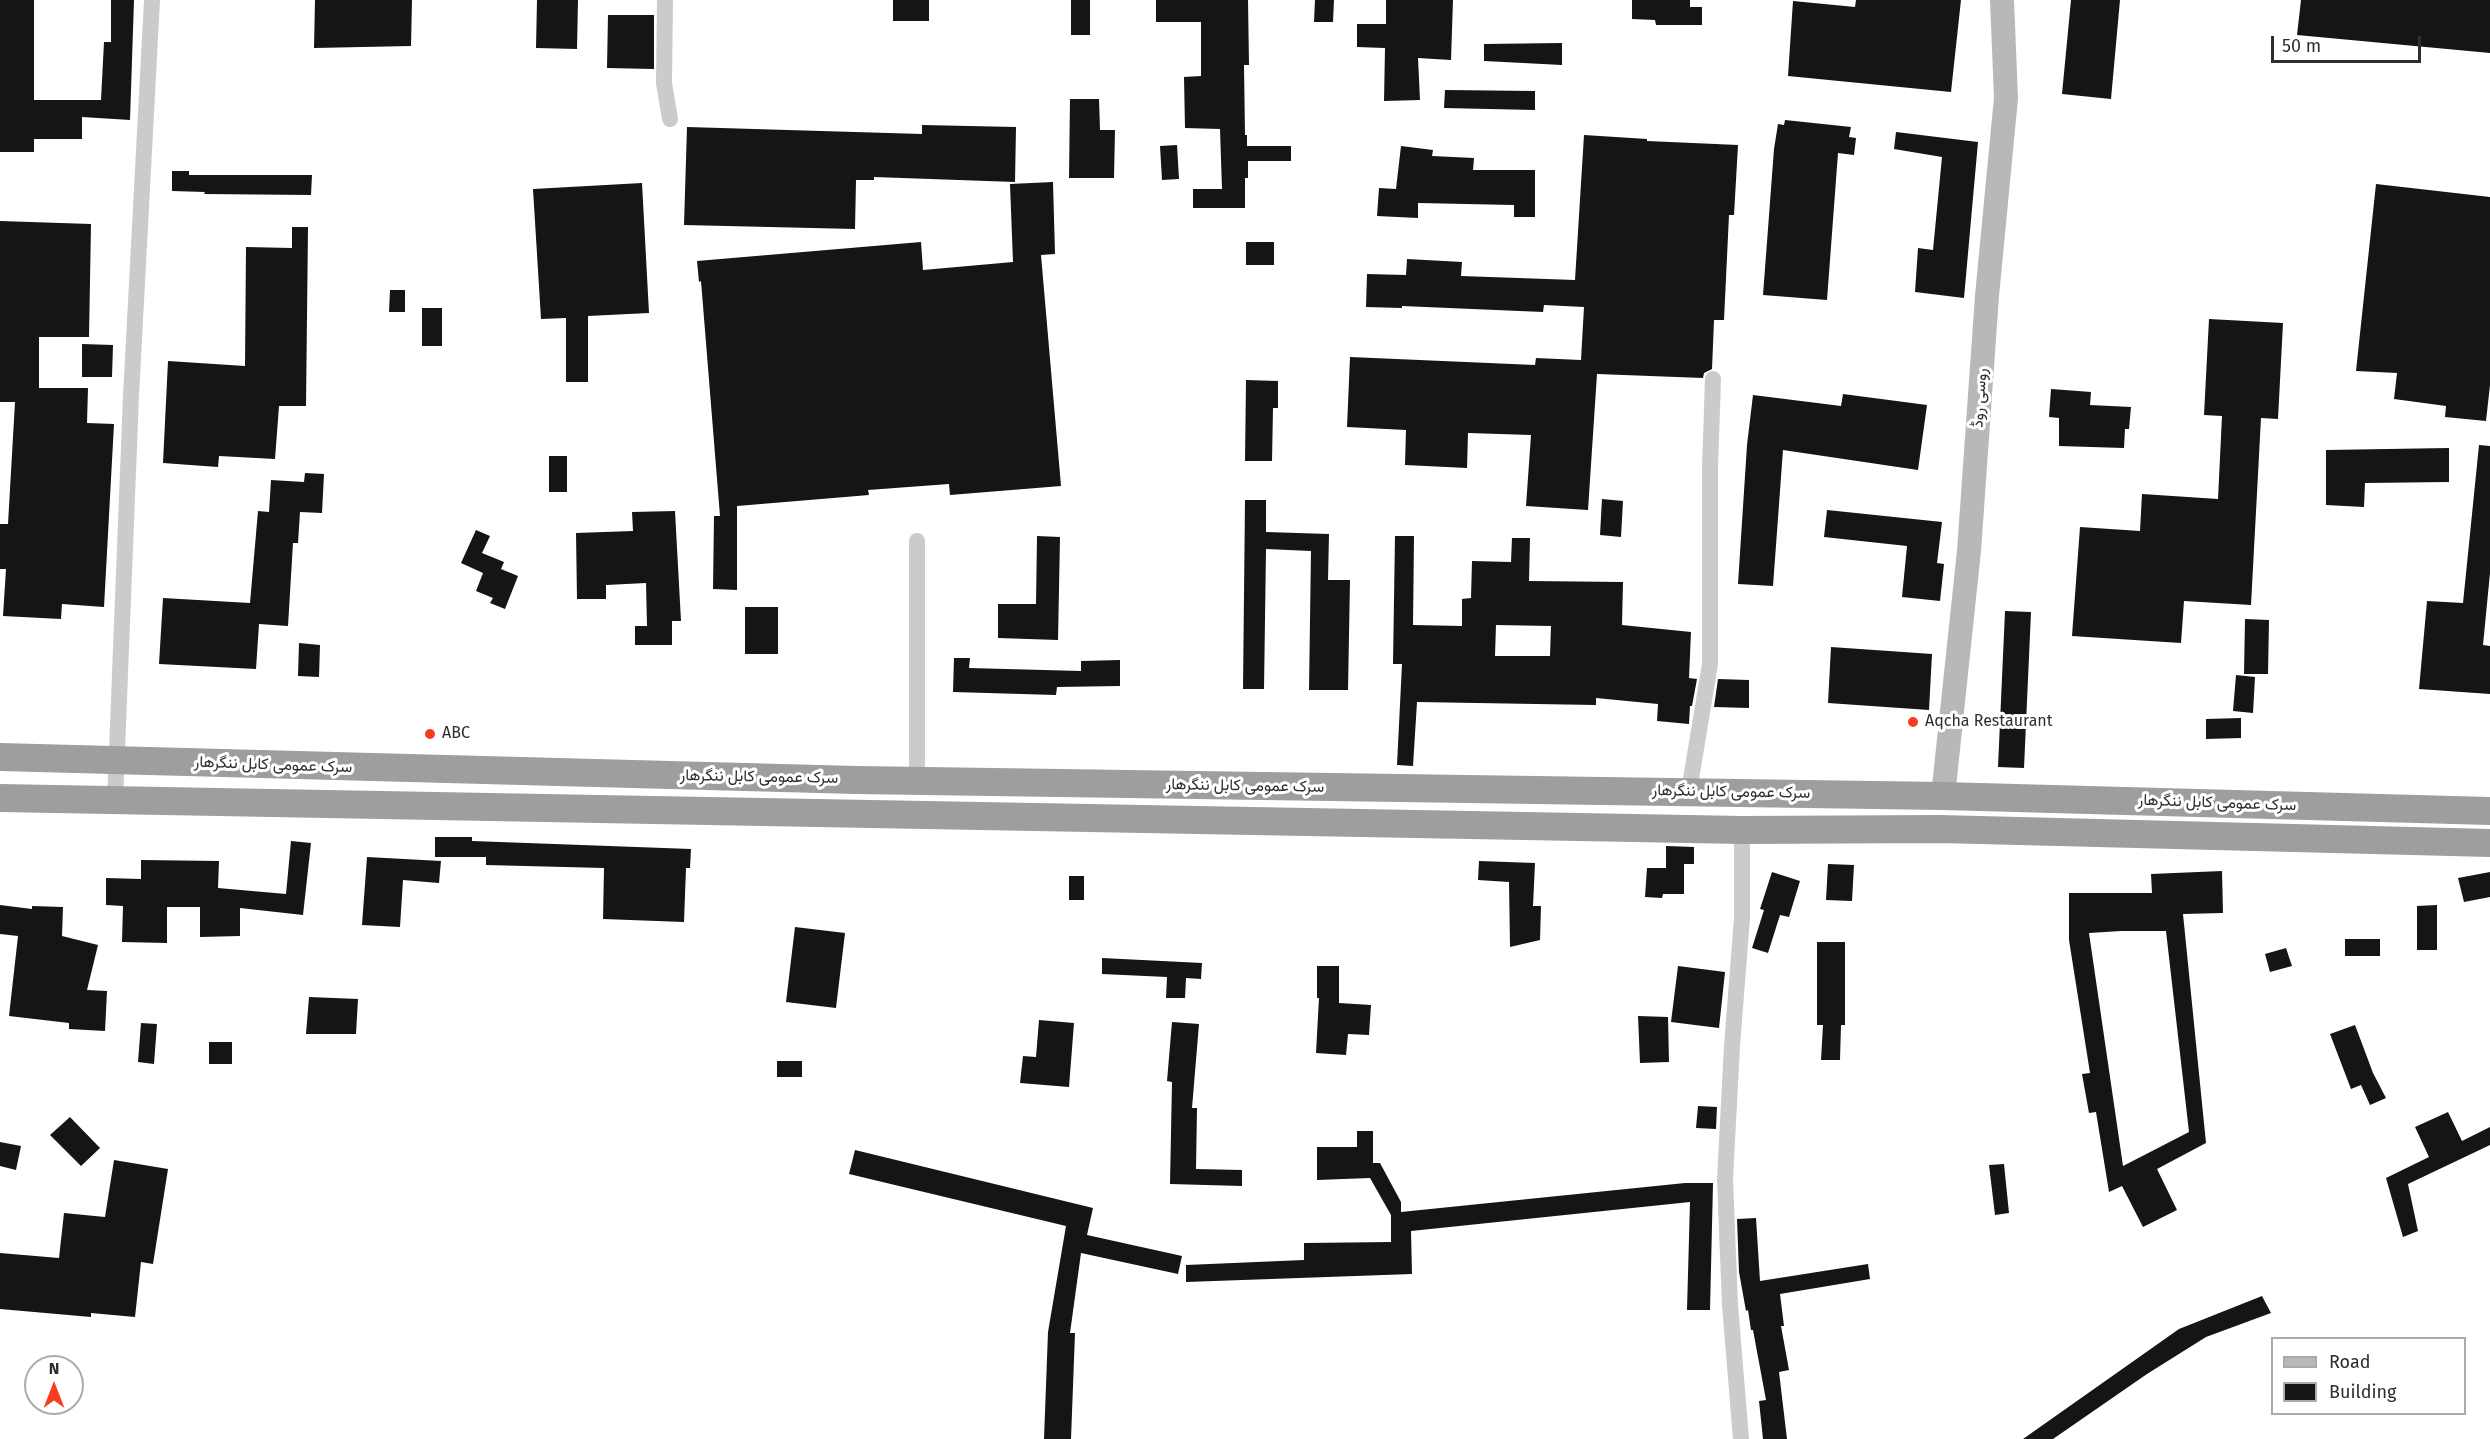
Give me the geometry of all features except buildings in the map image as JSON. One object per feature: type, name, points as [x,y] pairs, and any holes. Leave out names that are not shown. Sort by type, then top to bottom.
[{"type":"highway","name":"سرک عمومی کابل ننگرهار","points":[[0,757],[917,780],[1943,796],[2490,811]]},
{"type":"highway","points":[[1225,786],[1225,821]]},
{"type":"highway","name":"سرک عمومی کابل ننگرهار","points":[[0,798],[807,811],[1742,830],[1940,829],[2490,843]]},
{"type":"main road","name":"روسی روڈ","points":[[1943,796],[1969,551],[1987,296],[2006,98],[2002,0]]},
{"type":"street","points":[[115,800],[131,396],[152,0]]},
{"type":"street","points":[[665,0],[664,83],[670,119]]},
{"type":"street","points":[[1689,791],[1710,664],[1710,467],[1713,379]]},
{"type":"street","points":[[917,541],[917,780]]},
{"type":"street","points":[[1741,1439],[1731,1316],[1725,1179],[1742,918],[1742,830]]},
{"type":"place","name":"Aqcha Restaurant","points":[[1913,722]]},
{"type":"place","name":"ABC","points":[[430,734]]}]
